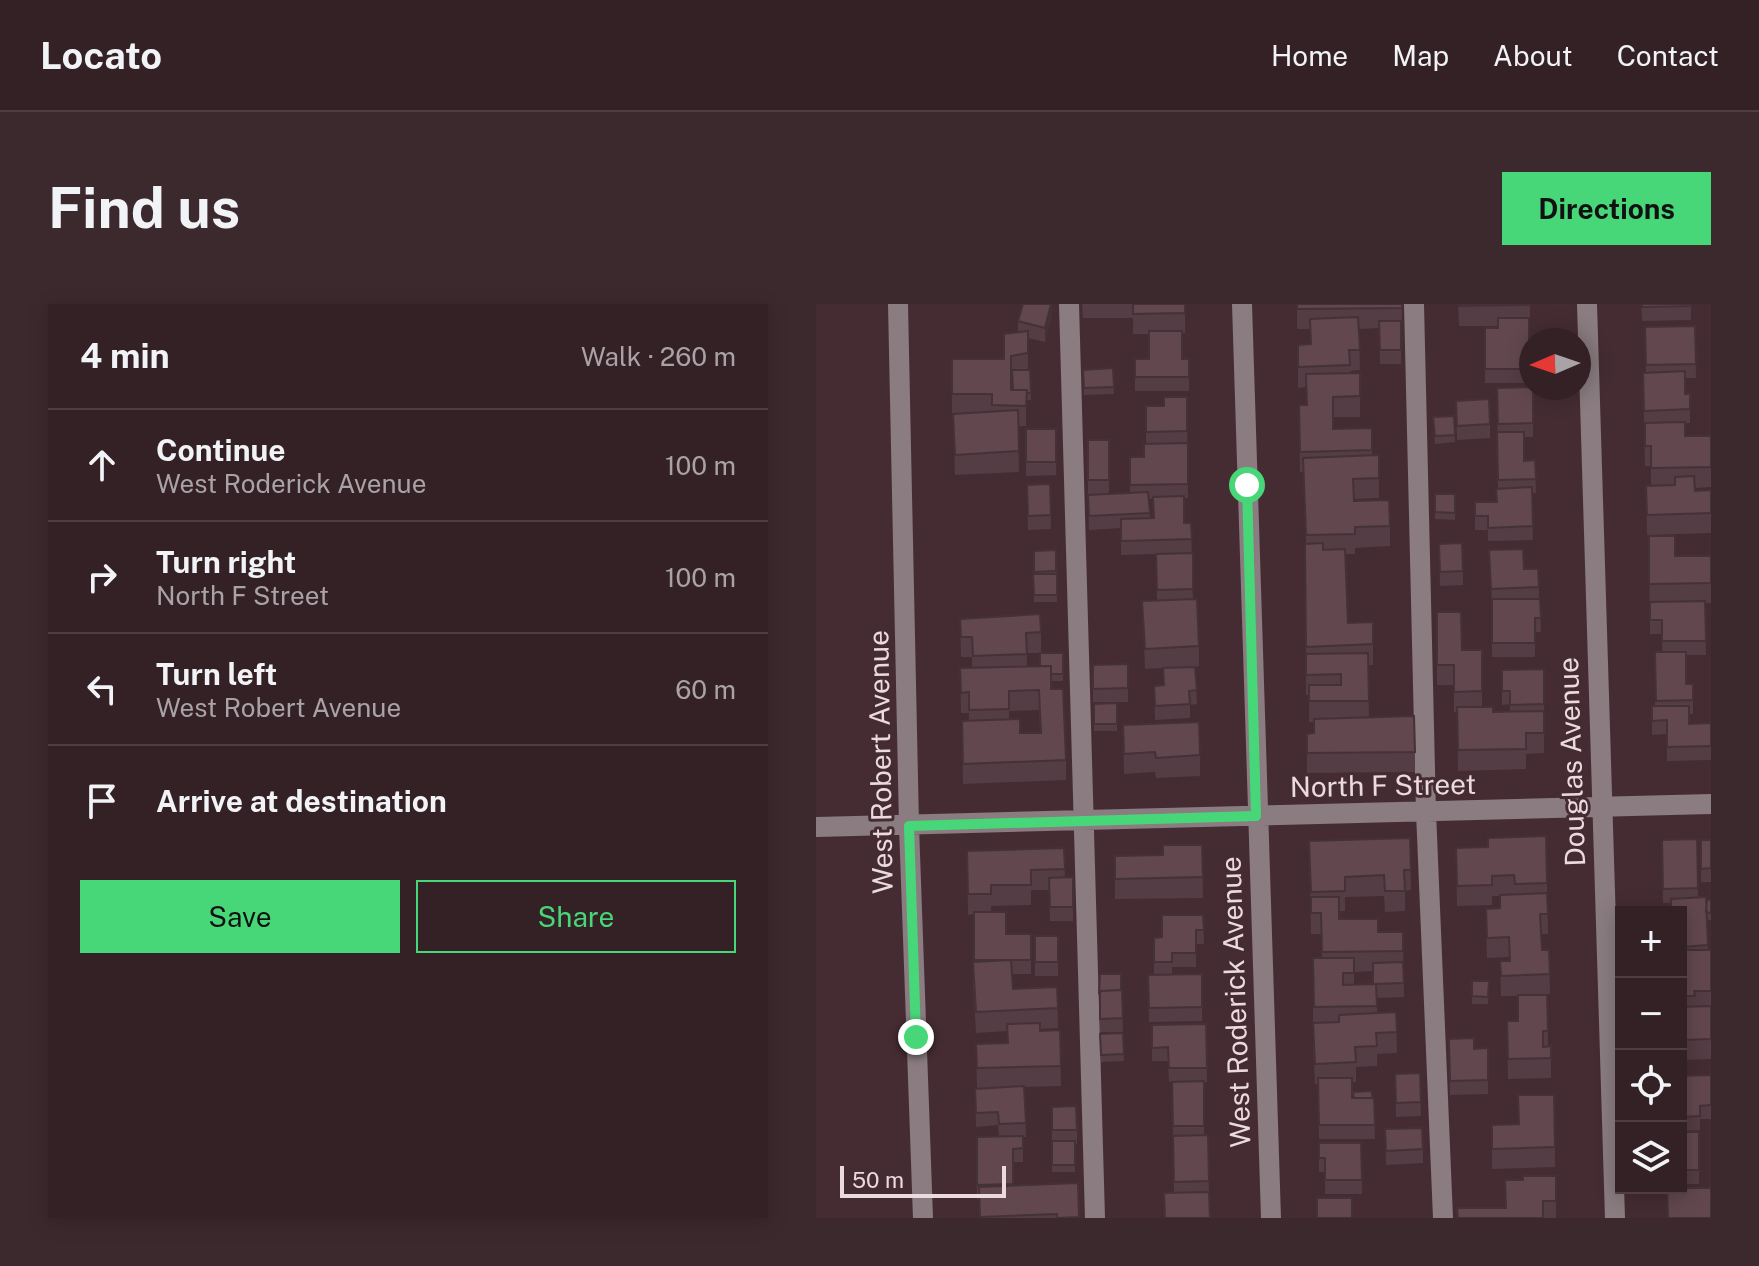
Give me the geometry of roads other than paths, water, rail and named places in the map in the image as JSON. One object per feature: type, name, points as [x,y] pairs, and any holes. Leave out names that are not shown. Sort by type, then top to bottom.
[{"type":"street","name":"West Robert Avenue","points":[[898,304],[909,826],[923,1218]]},
{"type":"street","points":[[1069,304],[1095,1218]]},
{"type":"street","name":"West Roderick Avenue","points":[[1242,304],[1271,1218]]},
{"type":"street","points":[[1414,304],[1426,812],[1443,1218]]},
{"type":"street","name":"Douglas Avenue","points":[[1587,304],[1599,809],[1615,1218]]},
{"type":"street","name":"North F Street","points":[[816,827],[1711,804]]}]
